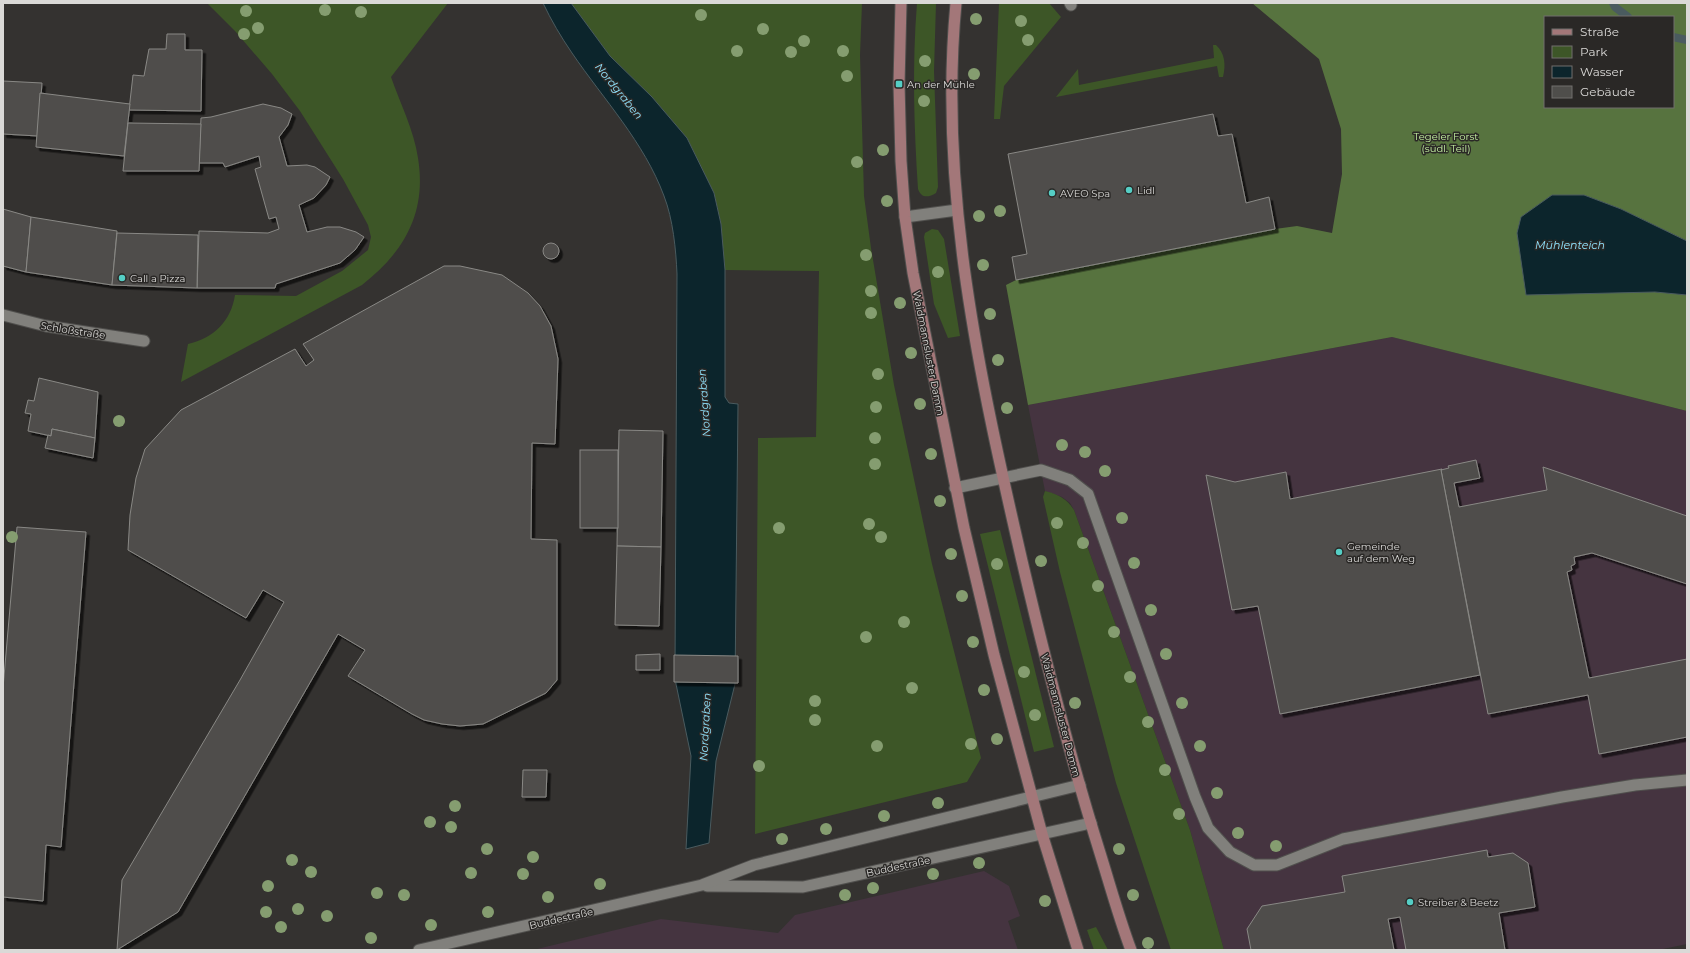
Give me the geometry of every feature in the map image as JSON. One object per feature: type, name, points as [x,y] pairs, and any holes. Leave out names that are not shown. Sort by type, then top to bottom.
[{"type":"main road","name":"Waidmannsluster Damm","points":[[900,3],[899,84],[901,161],[905,217],[913,273],[955,488],[994,655],[1042,834],[1078,950]]},
{"type":"main road","name":"Waidmannsluster Damm","points":[[956,3],[952,42],[953,152],[957,210],[966,286],[1004,477],[1043,648],[1090,823],[1131,950]]},
{"type":"street","points":[[905,217],[957,210]]},
{"type":"street","name":"Schloßstraße","points":[[3,315],[46,326],[144,341]]},
{"type":"street","points":[[955,488],[1041,470],[1070,480],[1088,494],[1195,797],[1208,828],[1230,852],[1254,865],[1277,864],[1343,838],[1562,797],[1635,785],[1687,780]]},
{"type":"street","name":"Buddestraße","points":[[419,950],[702,886],[754,865],[1080,785]]},
{"type":"street","name":"Buddestraße","points":[[702,886],[803,887],[1090,823]]},
{"type":"shaded area","points":[[1392,337],[1687,411],[1687,944],[1658,950],[1224,950],[1190,830],[1074,510],[1070,503],[1062,497],[1045,491],[1028,405]]},
{"type":"shaded area","points":[[984,871],[1009,886],[1020,916],[1008,921],[1018,950],[533,950],[661,919],[778,933],[795,915]]},
{"type":"green space","points":[[207,3],[448,3],[391,77],[413,137],[418,158],[420,178],[419,196],[415,214],[401,245],[390,259],[362,285],[181,382],[188,344],[206,337],[220,327],[230,313],[235,295],[296,296],[342,271],[368,250],[371,237],[368,225],[343,179],[300,111],[272,74],[235,31]]},
{"type":"green space","points":[[571,3],[862,3],[860,55],[864,196],[871,248],[894,385],[932,564],[981,758],[967,782],[755,834],[758,438],[816,437],[819,271],[725,270],[721,224],[714,193],[687,138],[652,97],[610,56]]},
{"type":"green space","points":[[917,3],[936,3],[934,71],[938,187],[936,193],[930,196],[923,196],[918,189],[914,73]]},
{"type":"green space","points":[[999,3],[1049,3],[1061,17],[1004,86],[1000,119],[994,119]]},
{"type":"green space","name":"Tegeler Forst (südl. Teil)","points":[[1252,3],[1687,3],[1687,241],[1621,209],[1584,195],[1655,292],[1687,295],[1687,411],[1392,337],[1028,405],[1006,285],[1016,280],[1275,229],[1297,226],[1332,233],[1342,174],[1341,129],[1319,59]]},
{"type":"green space","points":[[1213,45],[1216,45],[1219,48],[1223,55],[1223,77],[1219,77],[1217,66],[1056,97],[1078,69],[1079,85],[1214,58]]},
{"type":"green space","points":[[932,229],[938,230],[944,239],[960,336],[948,338],[934,304],[924,237],[925,233]]},
{"type":"green space","points":[[1045,491],[1062,498],[1074,510],[1190,830],[1224,950],[1171,950],[1116,783],[1060,572],[1043,497]]},
{"type":"green space","points":[[1000,530],[1054,747],[1034,752],[980,534]]},
{"type":"green space","points":[[1096,927],[1108,950],[1094,950],[1087,930]]},
{"type":"water","name":"Nordgraben","points":[[543,3],[571,3],[610,56],[652,97],[687,138],[714,193],[721,224],[725,270],[725,397],[729,403],[738,404],[735,684],[716,761],[709,843],[686,849],[691,756],[676,684],[675,668],[677,274],[672,224],[664,196],[646,157],[635,139],[568,47]]},
{"type":"water","name":"Mühlenteich","points":[[1552,195],[1584,195],[1621,209],[1687,241],[1687,295],[1655,292],[1526,295],[1517,233],[1521,217]]},
{"type":"building","points":[[167,34],[185,34],[185,50],[202,50],[201,111],[129,110],[133,75],[144,76],[149,49],[166,49]]},
{"type":"building","points":[[3,81],[42,83],[38,136],[3,134]]},
{"type":"building","points":[[40,93],[130,104],[124,156],[36,147]]},
{"type":"building","points":[[263,104],[281,108],[292,114],[288,125],[279,137],[287,166],[307,165],[315,167],[330,177],[326,185],[314,198],[299,205],[307,232],[327,227],[340,227],[356,232],[364,237],[355,250],[340,263],[276,284],[275,288],[197,288],[199,231],[268,233],[279,229],[276,217],[269,219],[255,169],[261,167],[259,156],[225,167],[223,163],[199,163],[201,118],[211,117]]},
{"type":"building","name":"Lidl","points":[[1213,114],[1218,136],[1232,134],[1246,203],[1269,197],[1275,229],[1016,280],[1012,257],[1027,254],[1008,154]]},
{"type":"building","points":[[128,123],[201,124],[199,171],[123,171]]},
{"type":"building","points":[[3,209],[31,217],[26,272],[3,266]]},
{"type":"building","points":[[31,217],[117,231],[112,285],[26,272]]},
{"type":"building","points":[[117,233],[198,235],[197,288],[112,285]]},
{"type":"building","points":[[551,243],[557,245],[559,251],[557,257],[551,259],[545,257],[543,251],[545,245]]},
{"type":"building","points":[[444,266],[460,266],[502,275],[528,293],[540,306],[551,326],[558,359],[555,444],[532,443],[531,539],[557,540],[557,680],[546,693],[483,724],[460,726],[442,724],[424,720],[412,714],[348,676],[365,650],[338,634],[178,912],[117,950],[122,880],[240,680],[284,602],[263,590],[246,618],[128,550],[130,515],[136,478],[145,449],[181,410],[295,349],[306,366],[314,360],[303,344]]},
{"type":"building","points":[[39,378],[98,392],[95,438],[52,429],[51,436],[28,431],[31,414],[25,413],[28,400],[34,401]]},
{"type":"building","points":[[52,429],[95,438],[93,458],[45,448],[48,435],[51,436]]},
{"type":"building","points":[[619,430],[663,431],[661,547],[617,546]]},
{"type":"building","points":[[580,450],[618,450],[618,528],[580,528]]},
{"type":"building","points":[[1476,460],[1480,478],[1454,483],[1459,507],[1547,490],[1543,467],[1687,516],[1687,584],[1592,553],[1574,557],[1575,564],[1571,566],[1572,570],[1567,572],[1589,678],[1687,659],[1687,737],[1599,754],[1588,695],[1488,714],[1441,470],[1449,468],[1448,466]]},
{"type":"building","name":"Gemeinde auf dem Weg","points":[[1442,469],[1480,675],[1280,714],[1258,606],[1232,610],[1206,475],[1235,482],[1286,472],[1290,499]]},
{"type":"building","points":[[17,527],[86,532],[61,847],[46,845],[43,901],[3,897],[3,688]]},
{"type":"building","points":[[617,546],[661,547],[659,626],[615,625]]},
{"type":"building","points":[[660,654],[660,670],[636,670],[636,655]]},
{"type":"building","points":[[674,655],[738,656],[738,683],[674,682]]},
{"type":"building","points":[[523,770],[547,770],[546,797],[522,797]]},
{"type":"building","points":[[1487,850],[1488,857],[1513,853],[1528,863],[1535,907],[1499,913],[1505,950],[1406,950],[1400,917],[1388,919],[1394,950],[1251,950],[1247,929],[1262,906],[1345,892],[1342,876]]},
{"type":"waterway","points":[[1613,3],[1615,7],[1627,16]]},
{"type":"waterway","points":[[1674,37],[1687,40]]},
{"type":"place","name":"An der Mühle","points":[[899,84]]},
{"type":"place","name":"Lidl","points":[[1129,190]]},
{"type":"place","name":"AVEO Spa","points":[[1052,193]]},
{"type":"place","name":"Call a Pizza","points":[[122,278]]},
{"type":"place","name":"Gemeinde auf dem Weg","points":[[1339,552]]},
{"type":"place","name":"Streiber & Beetz","points":[[1410,902]]}]
